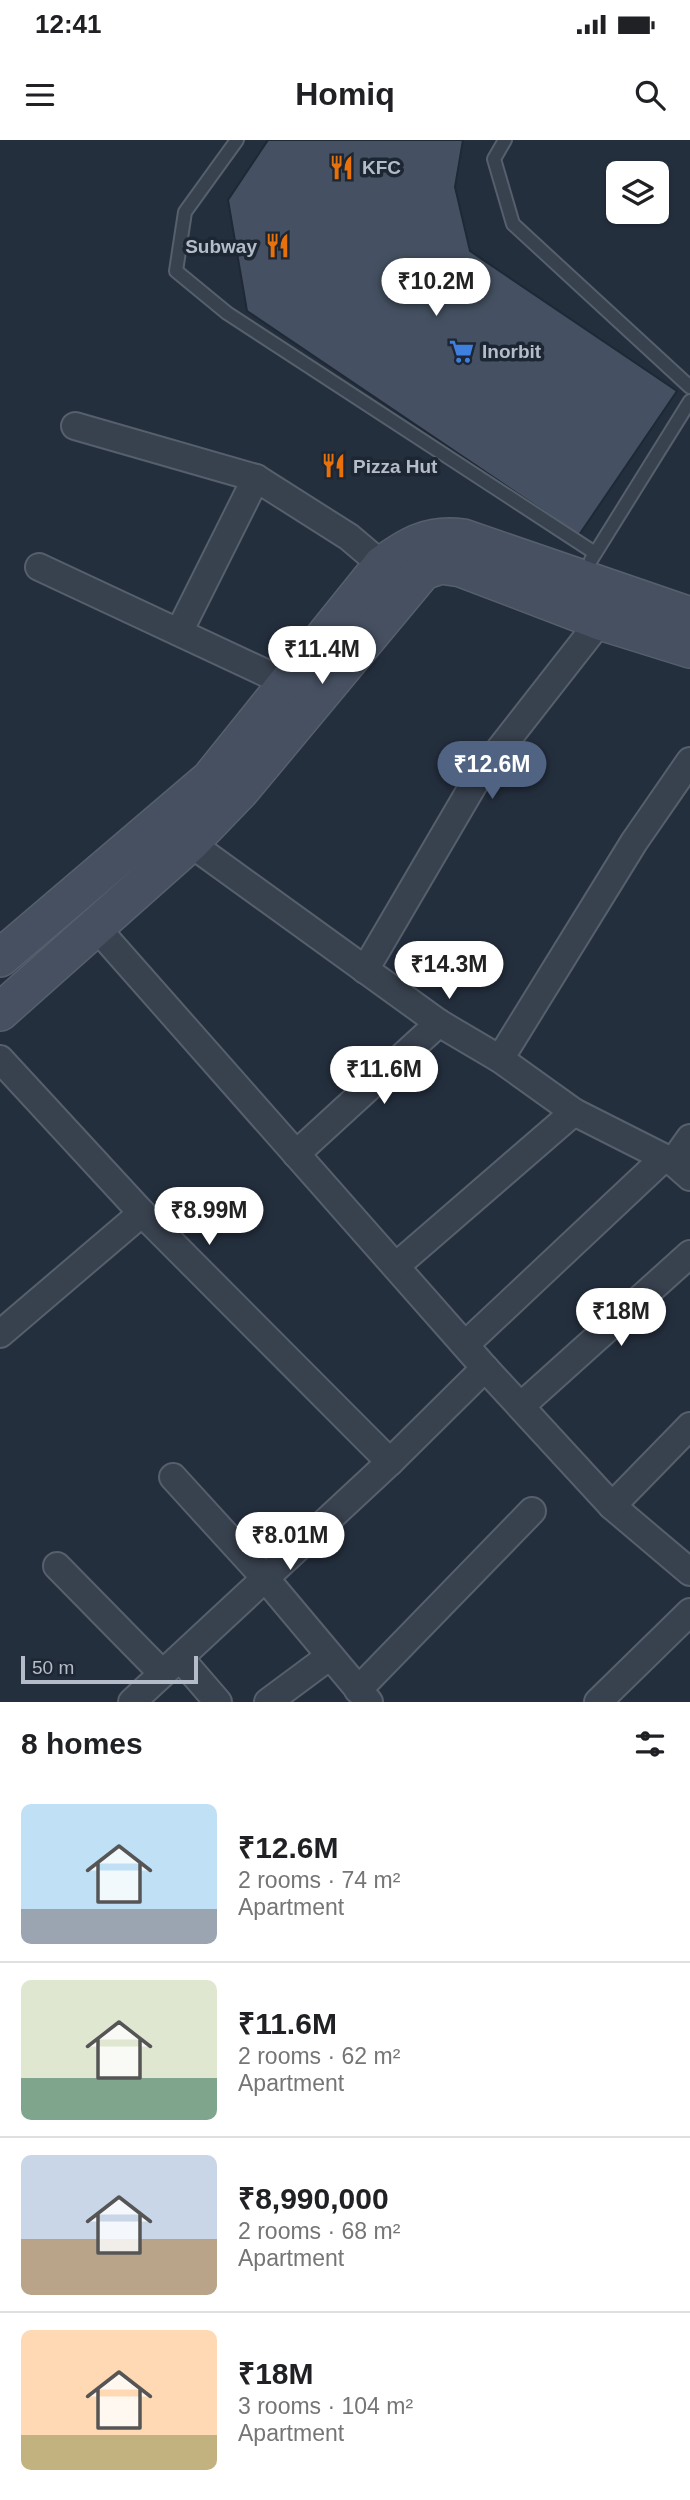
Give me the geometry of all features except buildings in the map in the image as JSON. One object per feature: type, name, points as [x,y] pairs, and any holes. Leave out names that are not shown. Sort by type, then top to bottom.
[{"type":"street","points":[[75,426],[256,478],[349,537],[382,565]]},
{"type":"street","points":[[179,632],[256,478]]},
{"type":"street","points":[[0,958],[210,779],[382,565],[415,543],[448,536],[690,616]]},
{"type":"street","points":[[0,1012],[190,843],[240,791],[423,571],[441,565],[597,586],[690,649]]},
{"type":"street","points":[[39,567],[287,683]]},
{"type":"street","points":[[365,970],[478,777],[597,586]]},
{"type":"street","points":[[500,1059],[634,842],[690,761]]},
{"type":"street","points":[[190,843],[439,1023],[500,1059],[575,1112],[676,1166]]},
{"type":"street","points":[[95,926],[485,1368],[612,1506],[690,1572]]},
{"type":"street","points":[[296,1154],[439,1023]]},
{"type":"street","points":[[0,1059],[142,1213],[390,1462]]},
{"type":"street","points":[[396,1266],[575,1112]]},
{"type":"street","points":[[465,1345],[676,1166],[690,1138]]},
{"type":"street","points":[[0,1334],[142,1213]]},
{"type":"street","points":[[521,1406],[690,1254]]},
{"type":"street","points":[[132,1702],[390,1462],[485,1368]]},
{"type":"street","points":[[612,1506],[690,1426]]},
{"type":"street","points":[[173,1477],[265,1578],[363,1696],[532,1510]]},
{"type":"street","points":[[57,1566],[218,1702]]},
{"type":"street","points":[[598,1702],[690,1612]]},
{"type":"street","points":[[268,1702],[330,1656]]},
{"type":"lane","points":[[237,140],[185,212],[176,271],[227,313],[597,586],[690,401]]},
{"type":"lane","points":[[505,140],[494,159],[513,224],[690,387]]},
{"type":"place","name":"KFC","points":[[342,167]]},
{"type":"place","name":"Subway","points":[[277,246]]},
{"type":"place","name":"Inorbit","points":[[462,351]]},
{"type":"place","name":"Pizza Hut","points":[[333,466]]}]
